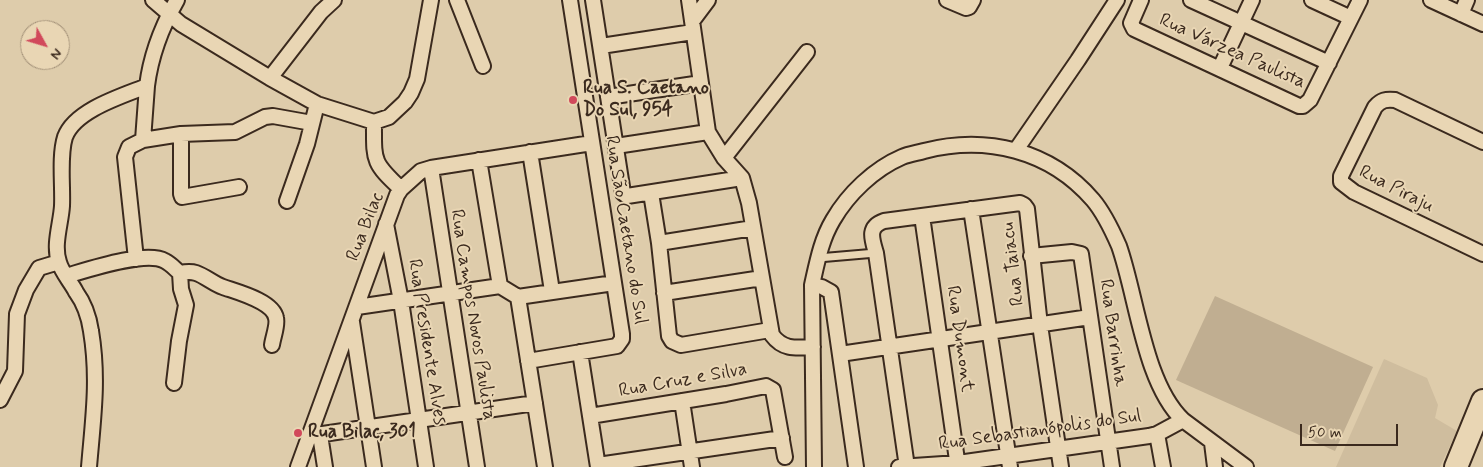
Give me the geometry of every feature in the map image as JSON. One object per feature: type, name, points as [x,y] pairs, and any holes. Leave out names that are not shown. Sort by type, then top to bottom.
[{"type":"main road","points":[[1456,467],[1483,401]]},
{"type":"street","points":[[153,0],[168,15],[204,39],[317,104],[374,122],[389,117],[412,93],[417,78],[431,0]]},
{"type":"street","points":[[144,140],[147,86],[154,49],[168,15],[177,0]]},
{"type":"street","points":[[270,78],[321,12],[334,0]]},
{"type":"street","points":[[457,0],[483,66]]},
{"type":"street","name":"Rua São Caetano do Sul","points":[[570,0],[622,334],[622,339],[617,346],[580,352]]},
{"type":"street","name":"Rua São Caetano do Sul","points":[[593,0],[622,192],[627,196],[651,192],[669,336],[672,341],[681,345],[770,330]]},
{"type":"street","points":[[689,0],[708,132],[724,158],[742,178],[754,228],[770,330],[776,341],[783,346],[792,348],[813,347]]},
{"type":"street","points":[[601,46],[693,26],[708,0]]},
{"type":"street","points":[[947,0],[966,8],[969,7],[973,0]]},
{"type":"street","points":[[1016,150],[1117,0]]},
{"type":"street","name":"Rua Várzea Paulista","points":[[1141,0],[1131,23],[1136,30],[1299,106],[1303,106],[1310,100],[1329,63]]},
{"type":"street","points":[[1191,0],[1329,63],[1360,0]]},
{"type":"street","points":[[1220,68],[1252,0]]},
{"type":"street","points":[[1312,0],[1351,18]]},
{"type":"street","points":[[1431,0],[1483,24]]},
{"type":"street","points":[[1460,14],[1467,0]]},
{"type":"street","points":[[724,158],[807,52]]},
{"type":"street","points":[[608,97],[701,83]]},
{"type":"street","points":[[89,467],[96,372],[92,338],[85,308],[59,262],[57,251],[62,208],[63,151],[65,139],[70,128],[79,118],[96,108],[147,86]]},
{"type":"street","name":"Rua Piraju","points":[[1483,142],[1395,100],[1386,99],[1379,102],[1375,107],[1341,176],[1341,182],[1354,192],[1483,254]]},
{"type":"street","points":[[288,200],[307,144],[317,104]]},
{"type":"street","points":[[136,259],[125,157],[129,147],[144,140],[181,134],[235,132],[265,116],[312,124]]},
{"type":"street","points":[[374,122],[374,157],[381,170],[401,189]]},
{"type":"street","points":[[616,146],[708,132]]},
{"type":"street","points":[[181,134],[181,196],[185,197],[239,187]]},
{"type":"street","name":"Rua Bilac","points":[[298,467],[315,436],[356,307],[386,223],[401,189],[421,171],[430,168],[592,143]]},
{"type":"street","points":[[814,467],[812,285],[818,258],[828,231],[842,206],[881,169],[902,156],[958,144],[990,145],[1016,150],[1044,162],[1065,175],[1094,202],[1113,232],[1119,246],[1141,328],[1160,386],[1170,406],[1183,420],[1246,467]]},
{"type":"street","points":[[530,152],[552,291]]},
{"type":"street","points":[[480,160],[500,286]]},
{"type":"street","name":"Rua Campos Novos Paulista","points":[[430,168],[477,467]]},
{"type":"street","points":[[651,192],[742,178]]},
{"type":"street","name":"Rua Taiacu","points":[[876,253],[872,234],[876,224],[884,221],[1022,204],[1027,210],[1040,325],[1061,467]]},
{"type":"street","points":[[971,209],[1010,461]]},
{"type":"street","name":"Rua Dumont","points":[[922,216],[958,465]]},
{"type":"street","name":"Rua Presidente Alves","points":[[386,223],[401,301],[426,467]]},
{"type":"street","points":[[658,243],[754,228]]},
{"type":"street","name":"Rua Barrinha","points":[[1031,256],[1072,252],[1081,254],[1112,467]]},
{"type":"street","points":[[876,253],[890,346],[904,467]]},
{"type":"street","points":[[66,276],[116,262],[155,257],[165,260],[180,273],[181,289],[186,305],[174,383]]},
{"type":"street","points":[[0,400],[15,371],[17,314],[26,290],[39,268],[59,262]]},
{"type":"street","points":[[180,273],[197,273],[223,287],[246,294],[268,308],[277,318],[272,345]]},
{"type":"street","points":[[664,293],[762,278]]},
{"type":"street","points":[[356,307],[500,286],[518,297],[614,282]]},
{"type":"street","points":[[812,285],[822,287],[830,292],[856,467]]},
{"type":"street","points":[[518,297],[545,467]]},
{"type":"street","points":[[840,354],[1090,317]]},
{"type":"street","points":[[352,322],[374,467]]},
{"type":"street","points":[[528,361],[580,352],[598,466],[782,438]]},
{"type":"street","name":"Rua Cruz e Silva","points":[[590,416],[682,402],[766,386],[773,390],[785,457]]},
{"type":"street","points":[[682,402],[692,467]]},
{"type":"street","points":[[325,467],[315,436],[534,403]]},
{"type":"street","name":"Rua Sebastianópolis do Sul","points":[[904,467],[1010,461],[1058,448],[1157,434],[1183,420]]},
{"type":"street","points":[[1157,434],[1163,467]]},
{"type":"street","points":[[1212,443],[1215,467]]},
{"type":"lane","points":[[818,258],[876,253]]},
{"type":"shaded area","points":[[1215,296],[1373,367],[1335,451],[1176,380]]},
{"type":"shaded area","points":[[1384,359],[1427,378],[1438,405],[1435,418],[1457,431],[1440,467],[1336,467]]},
{"type":"place","name":"Rua S. Caetano Do Sul, 954","points":[[573,100]]},
{"type":"place","name":"Rua Bilac, 301","points":[[298,433]]}]
